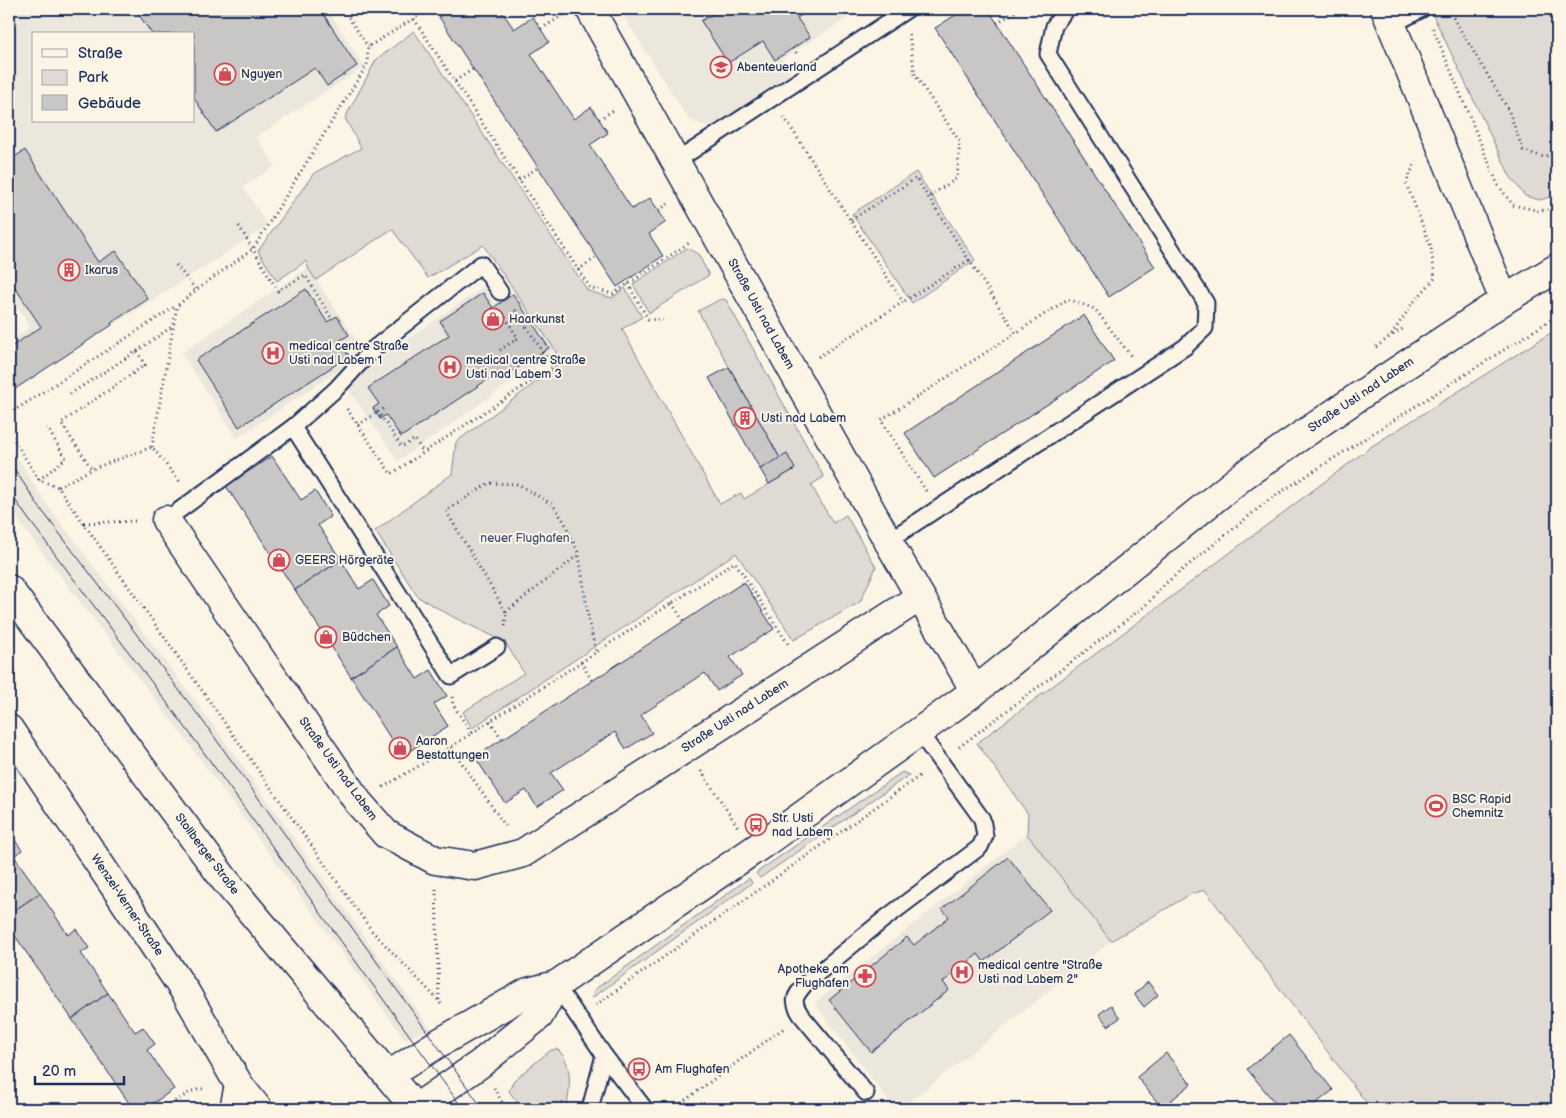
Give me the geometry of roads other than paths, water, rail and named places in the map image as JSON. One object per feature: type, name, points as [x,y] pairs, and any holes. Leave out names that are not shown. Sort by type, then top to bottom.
[{"type":"street","name":"Straße Usti nad Labem","points":[[577,11],[676,162],[888,541],[975,691]]},
{"type":"street","points":[[1389,17],[1504,300]]},
{"type":"street","name":"Straße Usti nad Labem","points":[[389,1075],[437,1044],[528,992],[556,985],[753,850],[975,691],[1244,475],[1504,300],[1557,268]]},
{"type":"street","name":"Straße Usti nad Labem","points":[[166,520],[358,802],[386,834],[435,860],[475,866],[523,853],[920,596]]},
{"type":"street","name":"Stollberger Straße","points":[[9,589],[224,879],[416,1109]]},
{"type":"street","name":"Wenzel-Verner-Straße","points":[[9,729],[186,993],[236,1097],[258,1109]]},
{"type":"street","name":"Straße Usti nad Labem","points":[[416,1109],[480,1064],[539,1016],[556,985]]},
{"type":"lane","points":[[888,541],[1185,348],[1206,328],[1206,303],[1048,54],[1054,26],[1066,9]]},
{"type":"lane","points":[[1389,17],[1422,9]]},
{"type":"lane","points":[[676,162],[907,10]]},
{"type":"lane","points":[[166,520],[293,427],[336,389],[372,350],[481,264],[500,292]]},
{"type":"lane","points":[[293,427],[451,676],[497,647]]},
{"type":"lane","points":[[866,1093],[801,1015],[795,1006],[796,996],[806,984],[883,920],[980,847],[985,836],[982,819],[919,732]]},
{"type":"lane","points":[[556,985],[604,1055],[645,1109]]},
{"type":"lane","points":[[590,1109],[604,1055]]},
{"type":"tram line","points":[[9,461],[40,508],[205,724],[483,1109]]},
{"type":"tram line","points":[[9,491],[189,732],[463,1109]]},
{"type":"place","name":"Abenteuerland","points":[[721,67]]},
{"type":"place","name":"Nguyen","points":[[225,74]]},
{"type":"place","name":"Ikarus","points":[[69,270]]},
{"type":"place","name":"Haarkunst","points":[[493,319]]},
{"type":"place","name":"medical centre Straße Usti nad Labem 1","points":[[273,353]]},
{"type":"place","name":"medical centre Straße Usti nad Labem 3","points":[[450,367]]},
{"type":"place","name":"Usti nad Labem","points":[[745,418]]},
{"type":"place","name":"GEERS Hörgeräte","points":[[279,560]]},
{"type":"place","name":"Büdchen","points":[[326,637]]},
{"type":"place","name":"Aaron Bestattungen","points":[[400,748]]},
{"type":"place","name":"BSC Rapid Chemnitz","points":[[1436,806]]},
{"type":"place","name":"Str. Usti nad Labem","points":[[756,825]]},
{"type":"place","name":"medical centre \"Straße Usti nad Labem 2\"","points":[[962,972]]},
{"type":"place","name":"Apotheke am Flughafen","points":[[865,976]]},
{"type":"place","name":"Am Flughafen","points":[[639,1069]]},
{"type":"park label","name":"neuer Flughafen","points":[[525,538]]}]
